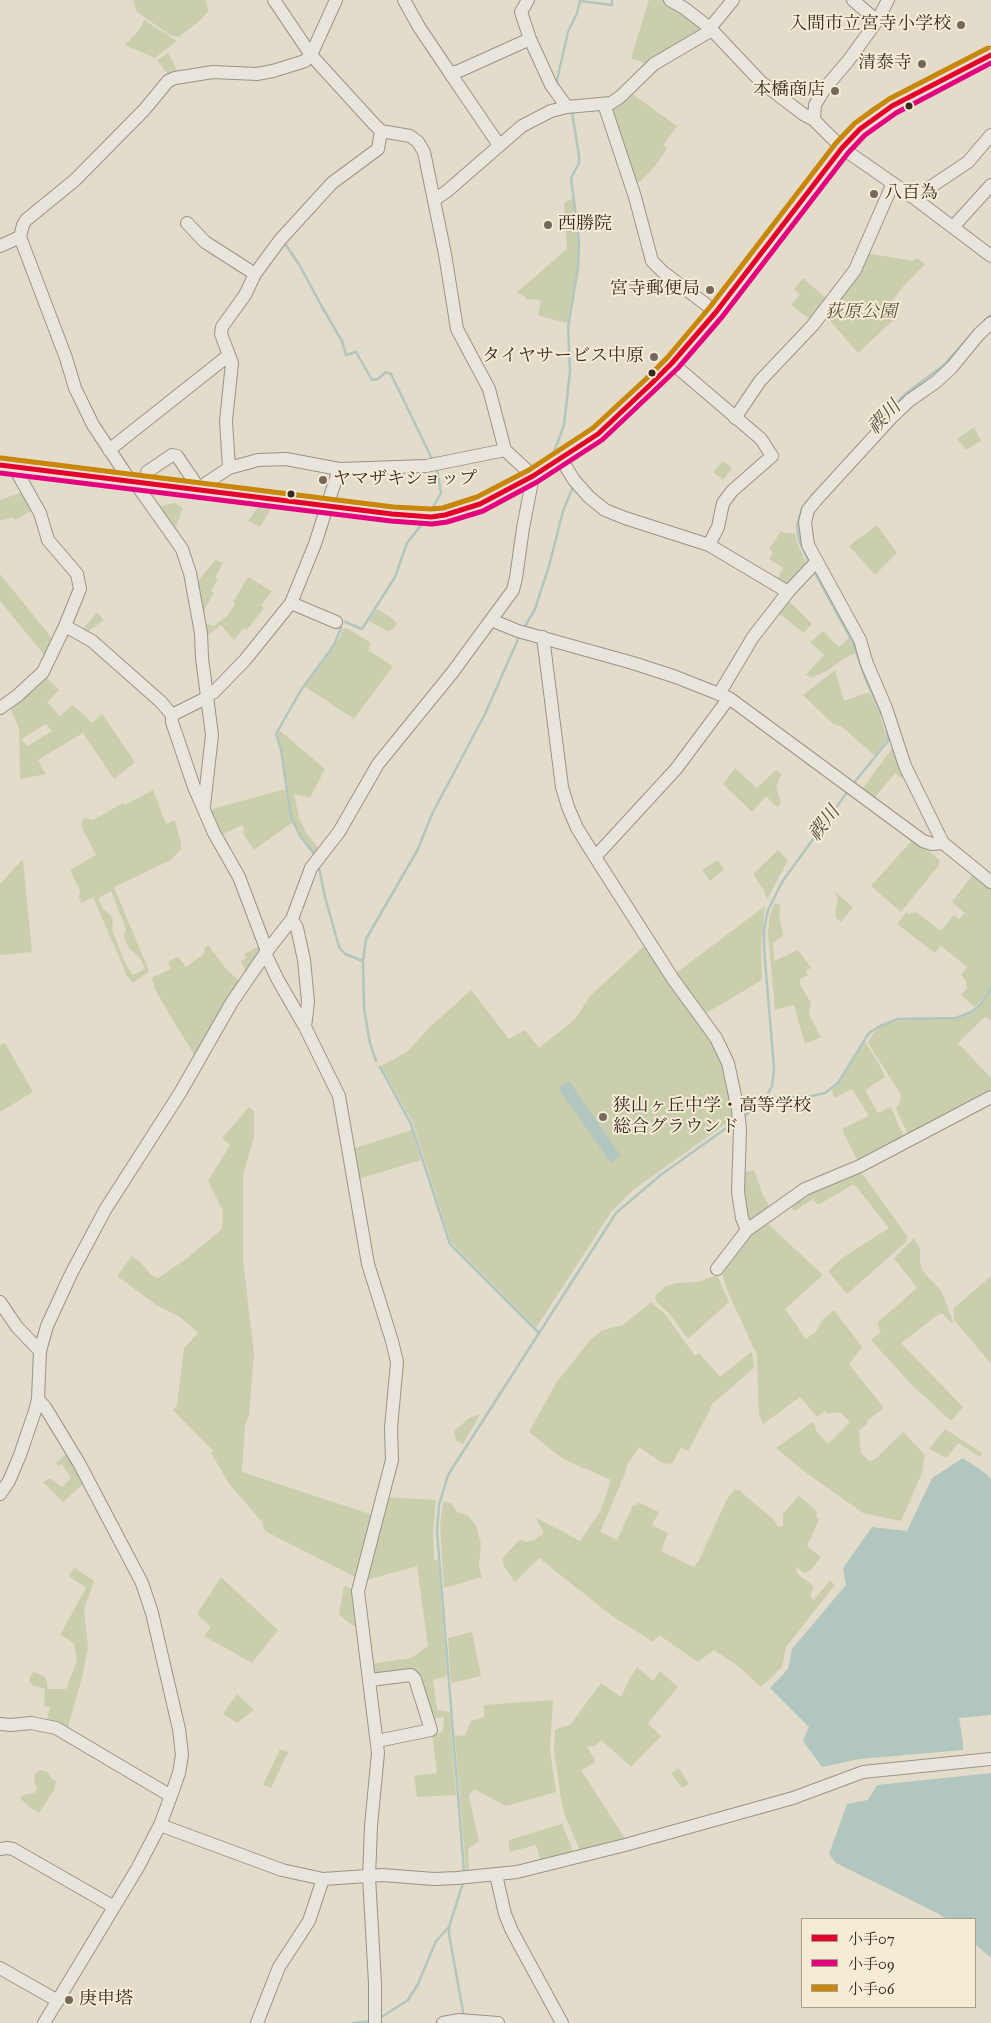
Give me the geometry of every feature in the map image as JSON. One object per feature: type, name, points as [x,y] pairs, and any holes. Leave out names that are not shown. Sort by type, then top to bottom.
[{"type":"main road","points":[[7,466],[412,516],[431,517],[445,515],[480,504],[533,476],[598,434],[672,363],[716,312],[842,148],[876,116],[991,55]]},
{"type":"street","points":[[0,1494],[9,1481],[28,1434],[38,1399],[40,1351],[52,1313],[105,1210],[180,1093],[232,1002],[266,952],[292,919],[312,868],[339,832],[378,764],[439,689],[513,590],[533,476],[505,450],[489,389],[457,329],[445,254],[422,147],[410,136],[382,131],[311,55],[274,0]]},
{"type":"street","points":[[204,806],[212,735],[200,633],[188,564],[182,549],[137,483],[127,476],[93,425],[74,388],[66,358],[20,237],[26,220],[76,180],[145,109],[168,81],[175,78],[213,72],[257,74],[305,61],[311,55],[336,0]]},
{"type":"street","points":[[404,0],[419,27],[498,145]]},
{"type":"street","points":[[528,0],[521,12],[530,39],[552,85],[567,107]]},
{"type":"street","points":[[670,0],[684,8],[711,29],[761,82],[803,114],[814,120],[842,148],[914,198],[991,256]]},
{"type":"street","points":[[434,200],[446,192],[498,145],[537,117],[567,107],[611,103],[620,97],[654,64],[711,29],[733,0]]},
{"type":"street","points":[[853,0],[877,21]]},
{"type":"street","points":[[814,120],[815,105],[825,88],[848,61],[877,21],[888,0]]},
{"type":"street","points":[[450,73],[459,71],[530,39]]},
{"type":"street","points":[[604,104],[652,261],[662,272],[716,312]]},
{"type":"street","points":[[229,468],[226,421],[232,364],[221,334],[222,327],[245,295],[255,274],[280,240],[332,183],[378,149],[382,131]]},
{"type":"street","points":[[914,198],[968,162],[991,135]]},
{"type":"street","points":[[734,418],[760,381],[813,325],[855,270],[893,183]]},
{"type":"street","points":[[953,227],[991,185]]},
{"type":"street","points":[[187,222],[206,242],[255,274]]},
{"type":"street","points":[[0,246],[20,237]]},
{"type":"street","points":[[991,323],[978,334],[952,367],[936,382],[910,400],[891,418],[812,505],[805,522],[808,545],[860,640],[867,664],[886,708],[905,766],[943,842],[991,882]]},
{"type":"street","points":[[109,450],[229,355]]},
{"type":"street","points":[[672,363],[734,418],[761,439],[772,456],[732,492],[723,503],[718,527],[709,545]]},
{"type":"street","points":[[137,483],[147,472],[172,455],[177,456],[194,481],[196,490],[229,468],[248,462],[277,458],[339,469],[426,466],[505,450]]},
{"type":"street","points":[[558,461],[589,498],[605,510],[624,518],[709,545],[788,592]]},
{"type":"street","points":[[0,708],[17,696],[43,672],[79,595],[80,582],[73,568],[48,540],[40,513],[7,466]]},
{"type":"street","points":[[172,715],[213,693],[245,660],[290,603],[315,544],[339,469]]},
{"type":"street","points":[[595,857],[676,769],[724,696],[753,637],[788,592],[817,561]]},
{"type":"street","points":[[290,603],[336,622]]},
{"type":"street","points":[[491,620],[518,631],[633,663],[724,696],[924,841],[932,844],[943,842]]},
{"type":"street","points":[[65,626],[92,641],[161,702],[172,715],[172,722],[194,786],[217,839],[239,877],[278,980],[305,1027],[339,1096],[368,1264],[397,1362],[390,1428],[392,1460],[358,1591],[378,1753],[371,1826],[369,1877],[375,1983],[375,2023]]},
{"type":"street","points":[[543,637],[562,788],[577,828],[673,979],[716,1038],[725,1055],[738,1110],[740,1129],[738,1192],[742,1218],[747,1230]]},
{"type":"street","points":[[292,919],[297,928],[304,960],[308,1002],[305,1027]]},
{"type":"street","points":[[717,1269],[747,1230],[804,1189],[860,1166],[991,1097]]},
{"type":"street","points":[[0,1302],[17,1328],[40,1351]]},
{"type":"street","points":[[38,1399],[45,1407],[79,1463],[142,1583],[182,1743],[179,1773],[160,1825],[137,1869],[44,2023]]},
{"type":"street","points":[[370,1680],[411,1675],[415,1678],[431,1730],[377,1741]]},
{"type":"street","points":[[0,1724],[31,1723],[56,1728],[171,1796]]},
{"type":"street","points":[[160,1825],[282,1870],[323,1879],[394,1875],[440,1879],[496,1875],[560,1863],[725,1818],[793,1798],[863,1772],[991,1759]]},
{"type":"street","points":[[0,1849],[13,1849],[114,1907]]},
{"type":"street","points":[[496,1875],[505,1914],[512,1931],[562,2023]]},
{"type":"street","points":[[257,2023],[279,1967],[309,1921],[323,1879]]},
{"type":"street","points":[[0,1968],[58,2001]]},
{"type":"street","points":[[443,2023],[459,2020],[498,2023]]},
{"type":"green space","points":[[133,0],[206,0],[208,11],[202,19],[179,37],[170,35],[137,12]]},
{"type":"green space","points":[[649,0],[664,0],[703,27],[699,34],[649,65],[631,58]]},
{"type":"green space","points":[[144,20],[177,41],[155,58],[125,45],[139,30]]},
{"type":"green space","points":[[168,53],[179,74],[169,76],[157,60]]},
{"type":"green space","points":[[632,94],[677,126],[663,145],[667,149],[654,167],[641,181],[632,186],[611,110],[622,104]]},
{"type":"green space","points":[[573,198],[578,240],[577,269],[567,323],[540,316],[538,314],[541,301],[527,300],[523,295],[516,293],[567,249],[564,203]]},
{"type":"green space","name":"荻原公園","points":[[866,253],[913,261],[917,258],[925,264],[888,306],[898,316],[858,353],[826,316]]},
{"type":"green space","points":[[803,278],[828,300],[811,320],[791,305],[800,294],[794,289]]},
{"type":"green space","points":[[974,427],[981,441],[966,450],[957,439]]},
{"type":"green space","points":[[723,461],[732,468],[723,480],[713,472]]},
{"type":"green space","points":[[25,491],[35,509],[15,520],[13,517],[0,521],[0,500]]},
{"type":"green space","points":[[175,503],[183,508],[175,529],[155,507]]},
{"type":"green space","points":[[260,504],[273,505],[260,527],[248,521]]},
{"type":"green space","points":[[877,525],[897,553],[875,575],[849,546]]},
{"type":"green space","points":[[781,531],[784,533],[795,533],[808,567],[789,586],[776,581],[783,568],[769,559],[773,552],[769,549]]},
{"type":"green space","points":[[215,560],[223,563],[215,578],[218,579],[211,591],[214,593],[200,618],[195,585]]},
{"type":"green space","points":[[0,574],[55,642],[47,658],[0,601]]},
{"type":"green space","points":[[248,577],[272,591],[261,606],[264,608],[247,630],[244,628],[234,640],[221,625],[205,638],[202,623],[214,626],[228,615],[235,604],[233,602]]},
{"type":"green space","points":[[787,599],[812,624],[804,633],[777,612]]},
{"type":"green space","points":[[377,609],[397,623],[393,629],[387,631],[369,621]]},
{"type":"green space","points":[[97,612],[104,620],[86,633],[82,630]]},
{"type":"green space","points":[[344,628],[371,643],[368,650],[393,666],[354,719],[304,686],[335,646]]},
{"type":"green space","points":[[823,631],[839,647],[849,638],[856,653],[845,658],[827,671],[811,678],[806,675],[824,655],[810,642]]},
{"type":"green space","points":[[835,670],[844,701],[869,692],[879,712],[887,739],[875,756],[841,726],[834,725],[803,695]]},
{"type":"green space","points":[[46,677],[59,690],[47,702],[60,716],[73,705],[92,723],[102,714],[135,762],[114,779],[83,733],[38,760],[46,774],[20,779],[19,728],[10,708]],"holes":[[[46,724],[52,731],[27,746],[22,740]]]},
{"type":"green space","points":[[279,730],[325,769],[310,798],[294,794],[299,818],[307,834],[320,850],[314,855],[301,837],[291,817],[282,752],[277,734]]},
{"type":"green space","points":[[894,746],[904,777],[901,778],[895,773],[874,798],[862,789]]},
{"type":"green space","points":[[735,768],[757,788],[776,770],[782,775],[776,786],[781,804],[777,807],[766,796],[752,812],[723,784]]},
{"type":"green space","points":[[286,789],[290,817],[293,822],[254,850],[242,832],[245,831],[242,825],[219,836],[208,810]]},
{"type":"green space","points":[[153,790],[166,824],[175,820],[181,844],[181,849],[171,860],[114,887],[149,971],[133,983],[127,976],[93,897],[82,903],[79,898],[80,891],[70,870],[96,855],[81,826],[83,818],[93,820],[123,803],[125,805]],"holes":[[[111,891],[126,929],[124,937],[129,948],[140,958],[145,969],[133,975],[126,965],[112,930],[113,918],[102,907],[98,898]]]},
{"type":"green space","points":[[914,838],[939,860],[939,865],[901,912],[871,886]]},
{"type":"green space","points":[[778,850],[788,860],[767,900],[764,890],[753,874]]},
{"type":"green space","points":[[23,859],[32,952],[0,955],[0,884]]},
{"type":"green space","points":[[718,860],[724,870],[710,881],[702,870]]},
{"type":"green space","points":[[974,873],[991,887],[991,988],[975,1007],[961,995],[967,988],[966,981],[961,975],[967,967],[941,946],[935,953],[897,924],[906,912],[909,914],[916,912],[941,931],[954,915],[959,919],[965,913],[952,902]]},
{"type":"green space","points":[[834,891],[853,907],[841,922],[836,918],[835,914],[838,899]]},
{"type":"green space","points":[[775,903],[781,905],[779,914],[783,935],[773,943],[774,961],[798,950],[811,968],[806,971],[808,975],[800,979],[800,984],[811,1003],[809,1014],[821,1037],[805,1044],[794,1005],[775,1011],[768,933],[770,915]]},
{"type":"green space","points":[[765,906],[761,947],[762,980],[703,1015],[676,973]]},
{"type":"green space","points":[[208,945],[226,969],[242,983],[195,1056],[153,986],[155,985],[151,978],[171,969],[168,962],[178,956],[186,967],[204,954],[205,947]]},
{"type":"green space","points":[[260,946],[262,950],[247,974],[241,961],[246,958],[244,954]]},
{"type":"green space","points":[[643,947],[648,948],[709,1037],[722,1061],[734,1118],[633,1190],[611,1212],[536,1328],[451,1242],[413,1123],[381,1066],[407,1052],[430,1027],[471,990],[509,1039],[525,1030],[539,1048],[575,1019],[591,995]]},
{"type":"green space","points":[[991,991],[991,1021],[985,1017],[958,1043],[991,1078],[991,1094],[908,1134],[896,1109],[901,1099],[900,1093],[868,1043],[872,1035],[880,1026],[900,1020],[956,1018],[971,1013],[980,1006]]},
{"type":"green space","points":[[865,1042],[885,1077],[865,1090],[878,1113],[891,1107],[903,1139],[858,1162],[842,1129],[869,1116],[852,1089],[834,1098],[832,1090],[838,1084]]},
{"type":"green space","points":[[5,1043],[33,1092],[0,1112],[0,1045]]},
{"type":"green space","points":[[249,1107],[254,1111],[254,1137],[243,1175],[243,1260],[254,1354],[249,1416],[245,1425],[242,1472],[373,1515],[359,1579],[265,1531],[262,1522],[230,1485],[211,1453],[213,1451],[173,1410],[177,1406],[184,1348],[198,1333],[180,1317],[155,1304],[117,1276],[132,1256],[151,1275],[158,1278],[186,1259],[222,1229],[223,1211],[208,1181],[230,1145],[222,1138]]},
{"type":"green space","points":[[412,1130],[421,1160],[355,1180],[349,1150]]},
{"type":"green space","points":[[754,1170],[763,1195],[771,1209],[750,1222],[746,1220],[741,1173]]},
{"type":"green space","points":[[856,1172],[862,1173],[907,1236],[906,1242],[847,1294],[828,1271],[842,1258],[889,1228],[854,1184],[818,1205],[813,1199],[795,1211],[788,1204],[805,1192]]},
{"type":"green space","points":[[765,1221],[823,1275],[785,1309],[806,1339],[817,1331],[822,1320],[834,1310],[862,1347],[849,1364],[884,1408],[868,1420],[867,1424],[859,1431],[861,1453],[870,1461],[875,1459],[903,1432],[925,1455],[922,1473],[901,1521],[863,1513],[801,1469],[776,1448],[812,1422],[816,1427],[815,1429],[828,1444],[850,1422],[842,1414],[838,1412],[828,1414],[825,1411],[817,1417],[800,1397],[763,1424],[759,1414],[757,1355],[727,1290],[721,1270],[744,1237]]},
{"type":"green space","points":[[914,1238],[920,1249],[922,1269],[941,1290],[953,1321],[951,1323],[943,1314],[939,1314],[901,1343],[963,1407],[951,1421],[910,1383],[871,1340],[881,1332],[877,1323],[917,1288],[894,1258]]},
{"type":"green space","points":[[714,1276],[718,1277],[729,1302],[688,1339],[668,1312],[656,1302],[655,1296],[665,1287],[676,1283],[698,1282]]},
{"type":"green space","points":[[991,1276],[991,1364],[955,1321],[953,1309]]},
{"type":"green space","points":[[651,1302],[665,1314],[695,1356],[699,1353],[720,1377],[752,1351],[754,1368],[710,1406],[710,1410],[688,1451],[681,1447],[672,1464],[662,1463],[639,1447],[626,1467],[600,1532],[617,1540],[633,1505],[636,1506],[638,1502],[659,1512],[652,1525],[668,1533],[661,1551],[694,1567],[727,1499],[734,1490],[739,1490],[774,1520],[778,1527],[783,1526],[783,1514],[799,1495],[817,1512],[816,1516],[819,1520],[807,1546],[821,1557],[811,1570],[806,1573],[801,1572],[798,1566],[796,1570],[800,1576],[814,1586],[810,1596],[814,1600],[830,1580],[835,1585],[786,1647],[782,1667],[761,1687],[738,1666],[714,1650],[698,1662],[659,1635],[653,1642],[611,1615],[539,1558],[515,1582],[504,1566],[502,1559],[520,1539],[527,1542],[534,1540],[544,1533],[535,1517],[580,1541],[601,1510],[611,1480],[563,1459],[529,1432],[556,1383],[591,1339],[603,1330],[623,1325]]},
{"type":"green space","points":[[480,1414],[463,1444],[456,1440],[454,1431],[469,1418]]},
{"type":"green space","points":[[945,1429],[982,1453],[980,1457],[958,1443],[947,1458],[929,1449]]},
{"type":"green space","points":[[67,1453],[84,1483],[63,1502],[43,1482],[50,1478],[62,1487],[71,1478],[62,1464],[59,1466],[56,1463]]},
{"type":"green space","points":[[387,1497],[436,1500],[433,1532],[434,1560],[438,1560],[447,1676],[433,1680],[437,1710],[450,1712],[456,1795],[417,1797],[414,1776],[437,1773],[432,1735],[443,1732],[444,1719],[443,1716],[430,1721],[418,1678],[372,1675],[370,1664],[411,1658],[428,1646],[417,1566],[363,1581]]},
{"type":"green space","points":[[443,1501],[451,1503],[456,1511],[468,1516],[476,1525],[481,1544],[479,1566],[482,1577],[444,1588],[440,1526]]},
{"type":"green space","points":[[74,1568],[94,1581],[84,1610],[88,1647],[83,1674],[67,1731],[46,1722],[50,1707],[44,1706],[45,1689],[33,1686],[29,1680],[33,1671],[46,1678],[48,1689],[66,1689],[77,1660],[74,1643],[60,1635],[86,1588],[69,1576]]},
{"type":"green space","points":[[221,1577],[278,1630],[252,1663],[204,1636],[211,1627],[197,1614]]},
{"type":"green space","points":[[344,1586],[357,1591],[360,1628],[352,1625],[339,1615]]},
{"type":"green space","points":[[472,1632],[481,1676],[451,1683],[448,1638]]},
{"type":"green space","points":[[637,1667],[653,1681],[660,1671],[678,1687],[648,1723],[661,1736],[631,1767],[601,1740],[595,1746],[587,1747],[596,1762],[581,1770],[626,1840],[581,1852],[562,1805],[554,1751],[555,1730],[571,1724],[601,1683],[621,1697]]},
{"type":"green space","points":[[237,1694],[254,1710],[237,1723],[223,1714]]},
{"type":"green space","points":[[553,1700],[550,1750],[556,1792],[506,1806],[476,1790],[472,1791],[469,1797],[479,1841],[468,1849],[469,1871],[466,1871],[455,1736],[465,1735],[471,1721],[484,1717],[484,1705]]},
{"type":"green space","points":[[280,1749],[288,1752],[271,1788],[263,1785]]},
{"type":"green space","points":[[679,1768],[689,1784],[682,1788],[671,1773]]},
{"type":"green space","points":[[40,1770],[48,1772],[53,1780],[56,1781],[54,1790],[39,1813],[20,1798],[23,1795],[34,1793],[37,1789],[34,1783],[35,1774]]},
{"type":"green space","points":[[562,1824],[574,1854],[541,1862],[536,1845],[509,1852],[509,1840]]},
{"type":"shaded area","points":[[569,1081],[621,1156],[611,1163],[558,1088]]},
{"type":"shaded area","points":[[963,1458],[991,1479],[991,1715],[959,1718],[963,1750],[860,1759],[822,1767],[803,1741],[809,1727],[770,1688],[788,1669],[792,1649],[846,1585],[843,1568],[872,1527],[907,1531],[932,1478]]},
{"type":"shaded area","points":[[991,1773],[991,1958],[976,1945],[976,1918],[945,1918],[836,1863],[829,1854],[847,1804],[868,1800],[877,1785]]},
{"type":"waterway","points":[[558,85],[557,80],[568,32],[577,13],[580,1],[612,5],[612,0]]},
{"type":"waterway","points":[[553,455],[564,425],[570,371],[568,327],[578,268],[579,240],[571,178],[579,163],[579,156],[572,112]]},
{"type":"waterway","points":[[284,242],[300,266],[342,341],[346,355],[356,352],[372,380],[378,379],[386,372],[391,374],[433,461]]},
{"type":"waterway","name":"禊川","points":[[985,320],[991,315]]},
{"type":"waterway","name":"禊川","points":[[881,420],[904,395],[944,365],[974,331]]},
{"type":"waterway","points":[[431,511],[441,493],[437,469]]},
{"type":"waterway","points":[[524,628],[535,609],[549,566],[563,511],[573,487]]},
{"type":"waterway","name":"禊川","points":[[809,562],[799,540],[797,526],[802,508],[813,494]]},
{"type":"waterway","points":[[345,622],[362,629],[395,577],[407,543],[422,524]]},
{"type":"waterway","name":"禊川","points":[[814,571],[853,643],[866,680],[882,715]]},
{"type":"waterway","points":[[315,855],[300,836],[291,817],[281,750],[276,734],[301,690],[334,645],[341,628]]},
{"type":"waterway","points":[[376,1061],[370,1043],[364,1008],[363,961],[366,939],[417,851],[433,812],[485,714],[519,637]]},
{"type":"waterway","name":"禊川","points":[[853,784],[888,741],[887,730]]},
{"type":"waterway","name":"禊川","points":[[746,1115],[766,1097],[772,1086],[773,1078],[774,1068],[764,948],[764,929],[768,910],[782,882],[848,791]]},
{"type":"waterway","points":[[319,868],[339,947],[345,954],[363,961]]},
{"type":"waterway","points":[[767,1097],[807,1097],[825,1093],[838,1083],[869,1033],[880,1026],[898,1019],[956,1018],[971,1012],[979,1006],[991,989]]},
{"type":"waterway","points":[[380,1067],[411,1124],[450,1244],[539,1333]]},
{"type":"waterway","points":[[464,1871],[437,1531],[439,1505],[448,1475],[616,1213],[662,1174],[732,1124]]},
{"type":"waterway","points":[[463,1883],[449,1927],[449,1934],[464,2017]]},
{"type":"waterway","points":[[380,2018],[408,2000],[418,1984],[436,1941],[449,1927]]},
{"type":"waterway","points":[[353,2023],[372,2021]]},
{"type":"transit line","name":"小手06","points":[[1,458],[393,507],[443,508],[477,497],[529,470],[593,428],[646,379],[667,358],[710,307],[836,143],[855,123],[889,99],[988,48]]},
{"type":"transit line","name":"小手07","points":[[0,465],[392,514],[431,517],[445,515],[480,504],[533,476],[598,434],[651,384],[672,363],[716,312],[842,148],[860,129],[892,106],[991,55]]},
{"type":"transit line","name":"小手09","points":[[0,473],[391,521],[432,524],[447,522],[483,511],[537,482],[602,440],[678,368],[722,317],[848,153],[865,135],[896,113],[991,63]]},
{"type":"place","name":"入間市立宮寺小学校","points":[[961,25]]},
{"type":"place","name":"清泰寺","points":[[922,64]]},
{"type":"place","name":"本橋商店","points":[[835,91]]},
{"type":"place","name":"八百為","points":[[874,194]]},
{"type":"place","name":"西勝院","points":[[548,225]]},
{"type":"place","name":"宮寺郵便局","points":[[710,290]]},
{"type":"place","name":"タイヤサービス中原","points":[[654,357]]},
{"type":"place","name":"ヤマザキショップ","points":[[323,480]]},
{"type":"place","name":"狭山ヶ丘中学・高等学校 総合グラウンド","points":[[603,1117]]},
{"type":"place","name":"庚申塔","points":[[69,2000]]}]
